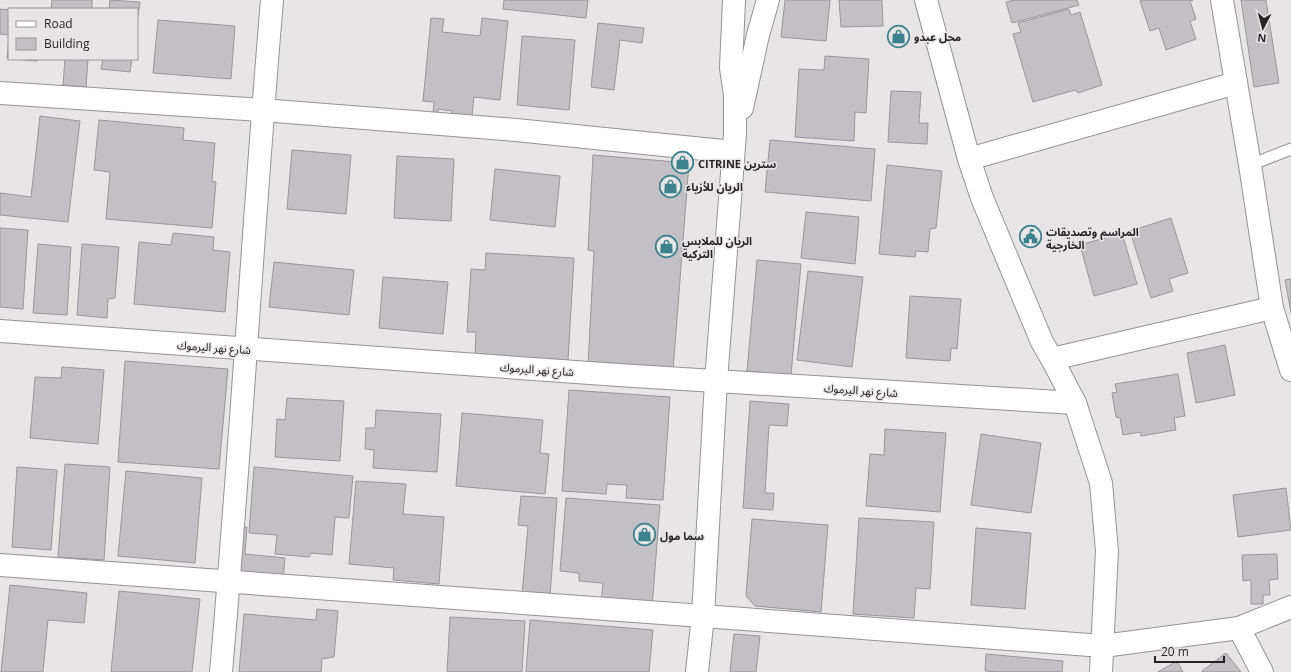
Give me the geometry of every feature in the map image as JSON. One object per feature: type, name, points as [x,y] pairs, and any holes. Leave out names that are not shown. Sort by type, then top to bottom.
[{"type":"street","points":[[221,672],[246,349],[262,110],[272,0]]},
{"type":"street","points":[[697,672],[703,616],[716,381],[734,143],[735,95],[731,68],[734,0]]},
{"type":"street","points":[[734,143],[768,0]]},
{"type":"street","points":[[926,0],[969,159],[982,198],[1042,342],[1075,403],[1101,483],[1107,551],[1101,672]]},
{"type":"street","points":[[1222,0],[1272,308],[1291,370]]},
{"type":"street","points":[[969,159],[1236,83]]},
{"type":"street","points":[[0,93],[262,110],[516,130],[734,143]]},
{"type":"street","points":[[1052,359],[1272,308]]},
{"type":"street","name":"شارع نهر اليرموك","points":[[0,331],[716,381],[1075,403]]},
{"type":"street","points":[[0,565],[1102,646],[1239,628],[1291,608]]},
{"type":"street","points":[[1239,628],[1262,672]]},
{"type":"lane","points":[[1250,165],[1291,150]]},
{"type":"building","points":[[52,0],[92,0],[92,8],[51,8]]},
{"type":"building","points":[[110,0],[140,2],[138,15],[138,8],[109,8]]},
{"type":"building","points":[[504,0],[588,0],[586,18],[503,9]]},
{"type":"building","points":[[785,0],[830,0],[826,41],[781,37]]},
{"type":"building","points":[[839,0],[882,0],[883,26],[841,27]]},
{"type":"building","points":[[1015,0],[1077,0],[1079,5],[1012,23],[1006,2]]},
{"type":"building","points":[[1193,0],[1190,1],[1196,19],[1190,21],[1196,39],[1166,50],[1159,28],[1150,31],[1140,1]]},
{"type":"building","points":[[1241,0],[1266,0],[1279,83],[1254,87]]},
{"type":"building","points":[[0,9],[8,10],[8,35],[0,34]]},
{"type":"building","points":[[1069,9],[1071,15],[1080,12],[1102,85],[1078,93],[1075,90],[1033,102],[1013,34],[1021,32],[1018,23]]},
{"type":"building","points":[[431,18],[444,19],[442,32],[480,36],[482,18],[508,21],[500,100],[474,97],[471,124],[451,121],[452,111],[438,109],[438,113],[433,113],[434,102],[423,101]]},
{"type":"building","points":[[158,20],[235,26],[231,79],[153,73]]},
{"type":"building","points":[[598,23],[644,28],[642,43],[620,40],[614,90],[591,87]]},
{"type":"building","points":[[522,36],[575,40],[569,110],[517,105]]},
{"type":"building","points":[[825,56],[869,59],[866,113],[855,112],[854,141],[795,137],[799,69],[824,70]]},
{"type":"building","points":[[65,60],[88,60],[86,87],[63,85]]},
{"type":"building","points":[[103,60],[132,60],[130,72],[101,69]]},
{"type":"building","points":[[891,91],[921,92],[919,123],[928,123],[927,144],[888,142]]},
{"type":"building","points":[[40,116],[80,121],[68,222],[0,215],[0,193],[31,197]]},
{"type":"building","points":[[99,120],[184,128],[183,140],[215,143],[212,181],[216,182],[212,228],[106,219],[110,172],[94,170]]},
{"type":"building","points":[[770,140],[875,149],[871,201],[765,192]]},
{"type":"building","points":[[292,150],[351,155],[346,214],[287,209]]},
{"type":"building","points":[[593,155],[689,163],[673,371],[588,365],[594,251],[588,250]]},
{"type":"building","points":[[397,156],[454,159],[451,221],[394,218]]},
{"type":"building","points":[[887,165],[942,171],[936,228],[930,229],[928,252],[916,251],[915,257],[879,254]]},
{"type":"building","points":[[495,169],[560,176],[555,227],[490,220]]},
{"type":"building","points":[[806,212],[859,217],[855,264],[801,258]]},
{"type":"building","points":[[1171,218],[1188,273],[1169,279],[1173,291],[1151,298],[1130,231]]},
{"type":"building","points":[[0,228],[28,230],[23,309],[0,307]]},
{"type":"building","points":[[173,233],[214,237],[213,250],[230,252],[225,312],[134,304],[139,242],[171,245]]},
{"type":"building","points":[[1122,233],[1137,284],[1094,296],[1080,245]]},
{"type":"building","points":[[38,244],[71,247],[67,315],[33,313]]},
{"type":"building","points":[[82,244],[119,247],[115,298],[108,299],[107,318],[77,315]]},
{"type":"building","points":[[486,253],[574,258],[568,360],[475,354],[476,332],[467,332],[471,269],[485,270]]},
{"type":"building","points":[[757,260],[801,264],[791,375],[747,371]]},
{"type":"building","points":[[274,262],[354,270],[349,315],[269,307]]},
{"type":"building","points":[[808,271],[863,277],[852,367],[797,360]]},
{"type":"building","points":[[383,277],[448,282],[443,334],[379,328]]},
{"type":"building","points":[[1291,279],[1291,313],[1285,280]]},
{"type":"building","points":[[910,296],[961,299],[957,349],[951,348],[950,361],[906,358]]},
{"type":"building","points":[[1225,345],[1235,395],[1196,403],[1187,353]]},
{"type":"building","points":[[125,361],[228,369],[219,469],[118,462]]},
{"type":"building","points":[[62,367],[104,370],[98,444],[30,438],[35,377],[61,378]]},
{"type":"building","points":[[1178,374],[1185,416],[1174,418],[1176,430],[1141,436],[1140,432],[1123,435],[1120,418],[1116,417],[1112,393],[1117,392],[1115,384]]},
{"type":"building","points":[[569,390],[670,397],[663,500],[626,498],[627,485],[607,484],[606,494],[562,491]]},
{"type":"building","points":[[287,398],[344,401],[340,461],[275,457],[277,419],[285,420]]},
{"type":"building","points":[[750,401],[789,404],[787,426],[769,425],[765,493],[774,493],[773,510],[743,508]]},
{"type":"building","points":[[376,410],[441,414],[437,472],[373,468],[374,450],[365,449],[366,428],[375,428]]},
{"type":"building","points":[[462,413],[543,420],[540,453],[549,454],[545,494],[456,486]]},
{"type":"building","points":[[885,429],[946,433],[940,512],[866,506],[870,454],[884,455]]},
{"type":"building","points":[[981,434],[1041,443],[1031,513],[971,505]]},
{"type":"building","points":[[65,464],[110,467],[104,560],[58,557]]},
{"type":"building","points":[[17,467],[57,470],[51,550],[12,547]]},
{"type":"building","points":[[254,467],[353,476],[349,518],[335,517],[332,555],[311,553],[309,557],[275,554],[277,535],[249,533]]},
{"type":"building","points":[[126,471],[202,478],[195,563],[118,556]]},
{"type":"building","points":[[356,481],[406,484],[403,514],[444,517],[439,584],[393,580],[394,568],[349,564]]},
{"type":"building","points":[[1286,488],[1291,530],[1238,537],[1233,495]]},
{"type":"building","points":[[521,496],[557,498],[550,597],[522,595],[528,526],[518,525]]},
{"type":"building","points":[[566,498],[660,505],[652,608],[601,603],[603,583],[579,581],[579,573],[560,571]]},
{"type":"building","points":[[859,518],[934,522],[930,589],[916,588],[914,618],[853,614]]},
{"type":"building","points":[[752,519],[828,525],[821,612],[755,606],[746,596]]},
{"type":"building","points":[[239,526],[247,527],[245,554],[285,558],[283,580],[234,576]]},
{"type":"building","points":[[976,528],[1031,533],[1025,609],[971,605]]},
{"type":"building","points":[[1277,554],[1278,579],[1269,580],[1270,595],[1263,595],[1263,604],[1251,604],[1251,580],[1243,581],[1242,555]]},
{"type":"building","points":[[10,585],[87,593],[84,623],[48,620],[43,672],[1,672]]},
{"type":"building","points":[[119,591],[200,599],[192,672],[111,672]]},
{"type":"building","points":[[317,609],[338,611],[334,657],[322,659],[321,672],[239,672],[244,614],[316,620]]},
{"type":"building","points":[[450,617],[525,621],[522,672],[447,672]]},
{"type":"building","points":[[530,620],[653,630],[649,672],[526,672]]},
{"type":"building","points":[[734,634],[760,636],[756,672],[730,672]]},
{"type":"building","points":[[1226,653],[1241,672],[1202,672],[1202,671]]},
{"type":"building","points":[[986,654],[1063,661],[1062,672],[985,671]]},
{"type":"building","points":[[1177,661],[1183,672],[1158,672]]},
{"type":"place","name":"محل عبدو","points":[[899,36]]},
{"type":"place","name":"CITRINE سترين","points":[[683,163]]},
{"type":"place","name":"الريان للأزياء","points":[[671,186]]},
{"type":"place","name":"المراسم وتصديقات الخارجية","points":[[1031,237]]},
{"type":"place","name":"الريان للملابس التركية","points":[[667,246]]},
{"type":"place","name":"سما مول","points":[[644,535]]}]
